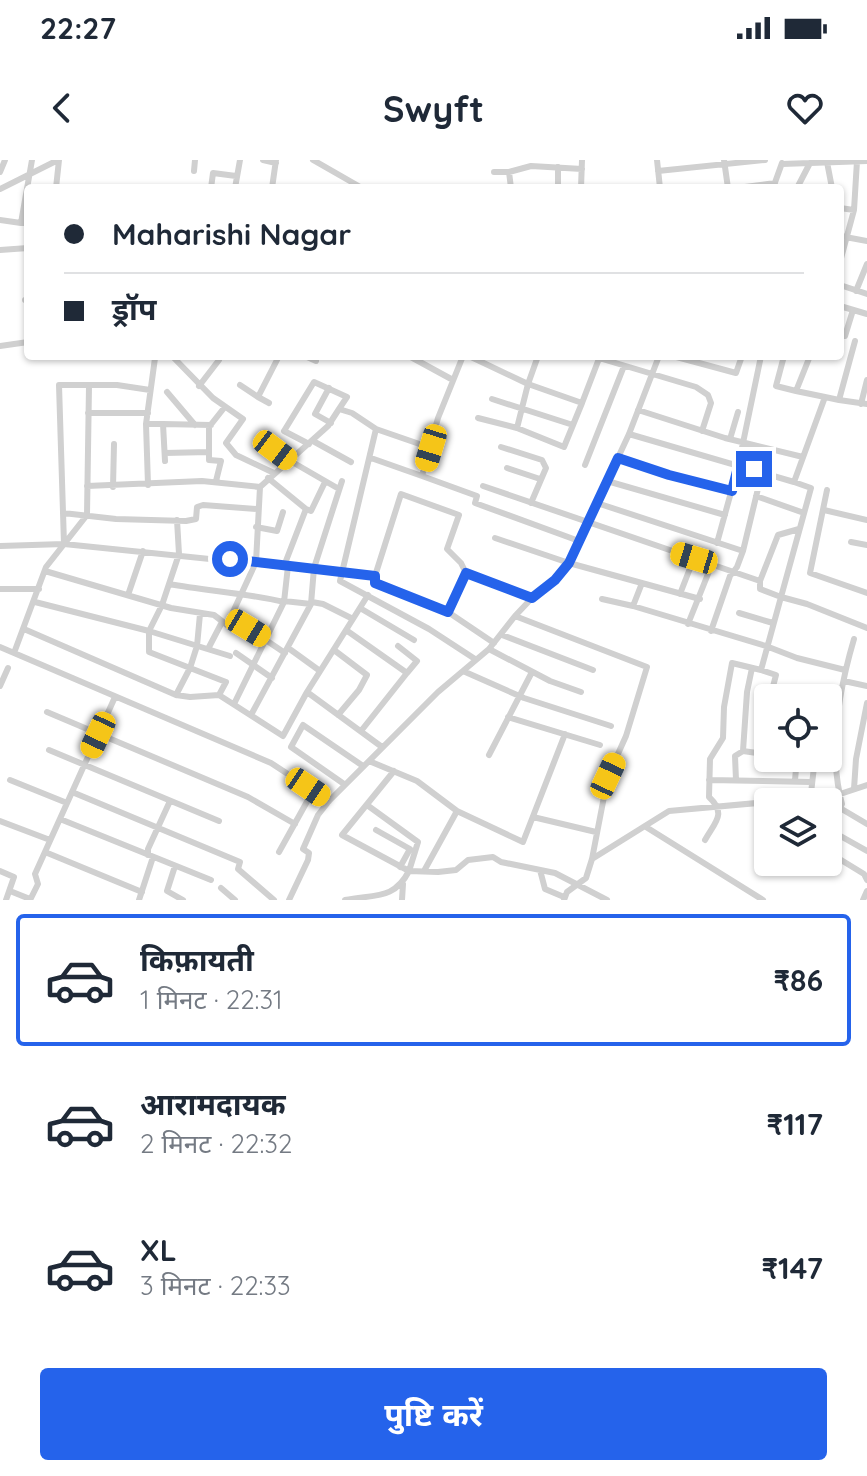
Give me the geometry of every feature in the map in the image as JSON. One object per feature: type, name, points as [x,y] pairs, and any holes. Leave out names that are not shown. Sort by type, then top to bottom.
[{"type":"street","points":[[0,172],[5,160]]},
{"type":"street","points":[[29,184],[32,160]]},
{"type":"street","points":[[0,189],[58,160],[57,184]]},
{"type":"street","points":[[194,171],[195,160]]},
{"type":"street","points":[[235,184],[240,160]]},
{"type":"street","points":[[263,160],[276,162],[273,184]]},
{"type":"street","points":[[313,160],[355,184]]},
{"type":"street","points":[[581,184],[582,160]]},
{"type":"street","points":[[657,160],[660,184]]},
{"type":"street","points":[[658,171],[724,161],[765,160]]},
{"type":"street","points":[[724,161],[727,184]]},
{"type":"street","points":[[857,161],[854,210],[844,236],[867,241]]},
{"type":"street","points":[[775,184],[782,162],[867,161]]},
{"type":"street","points":[[827,162],[831,184]]},
{"type":"street","points":[[799,184],[810,163]]},
{"type":"street","points":[[494,172],[509,172],[531,166],[582,169]]},
{"type":"street","points":[[558,167],[558,184]]},
{"type":"street","points":[[509,172],[510,184]]},
{"type":"street","points":[[212,184],[213,173],[236,176]]},
{"type":"street","points":[[844,209],[854,210]]},
{"type":"street","points":[[0,220],[24,223]]},
{"type":"street","points":[[0,250],[24,248]]},
{"type":"street","points":[[856,291],[867,264]]},
{"type":"street","points":[[844,286],[867,294]]},
{"type":"street","points":[[844,307],[867,314]]},
{"type":"street","points":[[844,336],[853,310]]},
{"type":"street","points":[[839,400],[855,341]]},
{"type":"street","points":[[0,346],[24,343]]},
{"type":"street","points":[[148,485],[146,424],[155,360]]},
{"type":"street","points":[[176,360],[224,408],[243,419],[226,443],[236,455],[271,476],[311,511],[325,482]]},
{"type":"street","points":[[199,386],[219,360]]},
{"type":"street","points":[[258,397],[277,360]]},
{"type":"street","points":[[423,360],[453,380]]},
{"type":"street","points":[[422,476],[438,418],[461,360]]},
{"type":"street","points":[[477,360],[528,384],[582,403]]},
{"type":"street","points":[[517,428],[537,360]]},
{"type":"street","points":[[478,418],[517,428],[564,447],[599,360]]},
{"type":"street","points":[[608,360],[696,387],[708,395],[711,403],[702,431]]},
{"type":"street","points":[[289,900],[308,860],[309,853],[303,849],[309,833],[329,801],[491,646],[515,616],[569,563],[629,434],[658,360]]},
{"type":"street","points":[[688,360],[736,373],[741,360]]},
{"type":"street","points":[[717,543],[738,467],[760,360]]},
{"type":"street","points":[[783,360],[776,386],[796,391],[864,404],[867,380]]},
{"type":"street","points":[[796,391],[808,360]]},
{"type":"street","points":[[585,465],[624,366]]},
{"type":"street","points":[[45,571],[162,605],[214,615],[227,625],[256,562],[260,487],[311,443],[331,423],[347,397],[314,382],[284,431],[311,443],[351,462]]},
{"type":"street","points":[[64,544],[59,385],[117,385],[150,390]]},
{"type":"street","points":[[240,385],[269,403]]},
{"type":"street","points":[[14,653],[45,571],[87,515],[89,386]]},
{"type":"street","points":[[329,388],[315,414],[331,423]]},
{"type":"street","points":[[167,392],[195,425]]},
{"type":"street","points":[[794,482],[825,397]]},
{"type":"street","points":[[492,399],[573,425]]},
{"type":"street","points":[[216,481],[221,461],[209,460],[208,431],[224,408]]},
{"type":"street","points":[[339,409],[352,413],[376,429],[431,448]]},
{"type":"street","points":[[638,410],[743,443],[803,457]]},
{"type":"street","points":[[730,439],[738,412]]},
{"type":"street","points":[[88,413],[148,413]]},
{"type":"street","points":[[146,424],[211,425]]},
{"type":"street","points":[[163,424],[165,457],[209,452]]},
{"type":"street","points":[[376,429],[340,581],[429,629],[475,659]]},
{"type":"street","points":[[629,434],[811,488],[761,670]]},
{"type":"street","points":[[113,487],[114,444]]},
{"type":"street","points":[[529,455],[532,445]]},
{"type":"street","points":[[501,447],[542,460],[546,468],[531,503]]},
{"type":"street","points":[[268,448],[339,489]]},
{"type":"street","points":[[371,458],[477,496],[475,503],[579,541]]},
{"type":"street","points":[[618,458],[732,491]]},
{"type":"street","points":[[507,468],[540,479]]},
{"type":"street","points":[[711,631],[743,551],[762,472]]},
{"type":"street","points":[[87,486],[216,481],[260,487]]},
{"type":"street","points":[[251,715],[288,652],[311,603],[314,568],[342,481]]},
{"type":"street","points":[[607,481],[725,515]]},
{"type":"street","points":[[483,486],[760,581]]},
{"type":"street","points":[[827,490],[810,573],[867,593]]},
{"type":"street","points":[[532,598],[466,573],[447,549],[459,515],[401,494],[375,583],[448,612],[491,646],[532,672],[581,692]]},
{"type":"street","points":[[756,496],[804,513]]},
{"type":"street","points":[[597,503],[743,551]]},
{"type":"street","points":[[63,513],[116,519],[191,521],[196,519],[197,507],[203,505],[257,509]]},
{"type":"street","points":[[234,704],[268,640],[284,601],[286,566],[306,509]]},
{"type":"street","points":[[824,510],[867,520]]},
{"type":"street","points":[[256,527],[277,531],[283,512]]},
{"type":"street","points":[[177,520],[179,554],[162,605],[149,631],[149,652],[226,682],[219,695]]},
{"type":"street","points":[[799,529],[778,535],[760,581],[760,589],[867,628]]},
{"type":"street","points":[[495,538],[569,563],[700,599]]},
{"type":"street","points":[[851,542],[867,545]]},
{"type":"street","points":[[0,546],[64,544],[375,576]]},
{"type":"street","points":[[128,595],[143,551]]},
{"type":"street","points":[[680,594],[694,558]]},
{"type":"street","points":[[688,624],[712,564]]},
{"type":"street","points":[[448,612],[466,573]]},
{"type":"street","points":[[633,606],[642,583]]},
{"type":"street","points":[[169,584],[323,604],[353,619]]},
{"type":"street","points":[[0,589],[39,589]]},
{"type":"street","points":[[24,629],[176,695],[219,695],[283,736],[368,595]]},
{"type":"street","points":[[602,599],[845,670]]},
{"type":"street","points":[[35,602],[233,655],[272,678]]},
{"type":"street","points":[[360,608],[414,640]]},
{"type":"street","points":[[739,613],[773,623]]},
{"type":"street","points":[[176,695],[197,646],[200,614]]},
{"type":"street","points":[[515,616],[647,667],[626,736],[608,776],[586,878],[567,892],[564,899],[545,889],[540,870]]},
{"type":"street","points":[[208,649],[221,624]]},
{"type":"street","points":[[248,628],[320,671]]},
{"type":"street","points":[[346,630],[407,673]]},
{"type":"street","points":[[502,635],[593,670]]},
{"type":"street","points":[[838,788],[834,755],[845,670],[854,639]]},
{"type":"street","points":[[361,731],[417,661],[398,646]]},
{"type":"street","points":[[0,647],[271,763],[329,801]]},
{"type":"street","points":[[334,650],[367,675],[338,715]]},
{"type":"street","points":[[705,840],[720,813],[719,806],[709,797],[710,759],[723,738],[724,707],[732,663],[776,675],[774,684]]},
{"type":"street","points":[[0,686],[8,668]]},
{"type":"street","points":[[743,751],[752,668]]},
{"type":"street","points":[[463,671],[519,696],[611,726]]},
{"type":"street","points":[[489,755],[532,672]]},
{"type":"street","points":[[844,681],[867,686]]},
{"type":"street","points":[[307,692],[382,747]]},
{"type":"street","points":[[10,891],[30,899],[38,884],[35,874],[115,697]]},
{"type":"street","points":[[854,789],[856,759],[867,703]]},
{"type":"street","points":[[47,712],[248,797],[295,824]]},
{"type":"street","points":[[508,717],[600,745]]},
{"type":"street","points":[[344,784],[291,747],[303,725],[366,763],[417,781],[457,811],[523,842],[565,734]]},
{"type":"street","points":[[49,750],[219,821]]},
{"type":"street","points":[[736,780],[735,756],[743,751],[754,753]]},
{"type":"street","points":[[394,771],[342,835],[409,871],[456,870],[468,860],[483,857],[540,870],[580,884],[607,900]]},
{"type":"street","points":[[795,780],[796,772]]},
{"type":"street","points":[[812,788],[813,772]]},
{"type":"street","points":[[10,780],[67,803]]},
{"type":"street","points":[[709,780],[812,782]]},
{"type":"street","points":[[842,793],[867,785]]},
{"type":"street","points":[[279,852],[309,798],[308,787]]},
{"type":"street","points":[[72,792],[240,862],[238,869],[274,900]]},
{"type":"street","points":[[139,900],[151,856],[148,849],[170,801]]},
{"type":"street","points":[[592,859],[669,811],[754,803]]},
{"type":"street","points":[[345,900],[394,893],[403,884],[418,842],[367,805]]},
{"type":"street","points":[[842,809],[867,824]]},
{"type":"street","points":[[424,871],[457,811]]},
{"type":"street","points":[[533,817],[596,832]]},
{"type":"street","points":[[60,819],[211,880]]},
{"type":"street","points":[[0,821],[50,840]]},
{"type":"street","points":[[646,827],[763,900]]},
{"type":"street","points":[[376,830],[410,849],[400,867]]},
{"type":"street","points":[[842,837],[867,851]]},
{"type":"street","points":[[45,852],[142,892]]},
{"type":"street","points":[[842,861],[864,874],[867,880]]},
{"type":"street","points":[[175,866],[167,891],[183,900]]},
{"type":"street","points":[[0,871],[14,877],[6,900]]},
{"type":"street","points":[[402,900],[403,884]]},
{"type":"street","points":[[221,888],[235,900]]},
{"type":"street","points":[[863,900],[867,891]]},
{"type":"street","points":[[260,900],[267,892]]},
{"type":"route","points":[[230,559],[375,576],[375,583],[448,612],[466,573],[532,598],[555,580],[569,563],[618,458],[732,491],[738,467],[754,469]]}]
